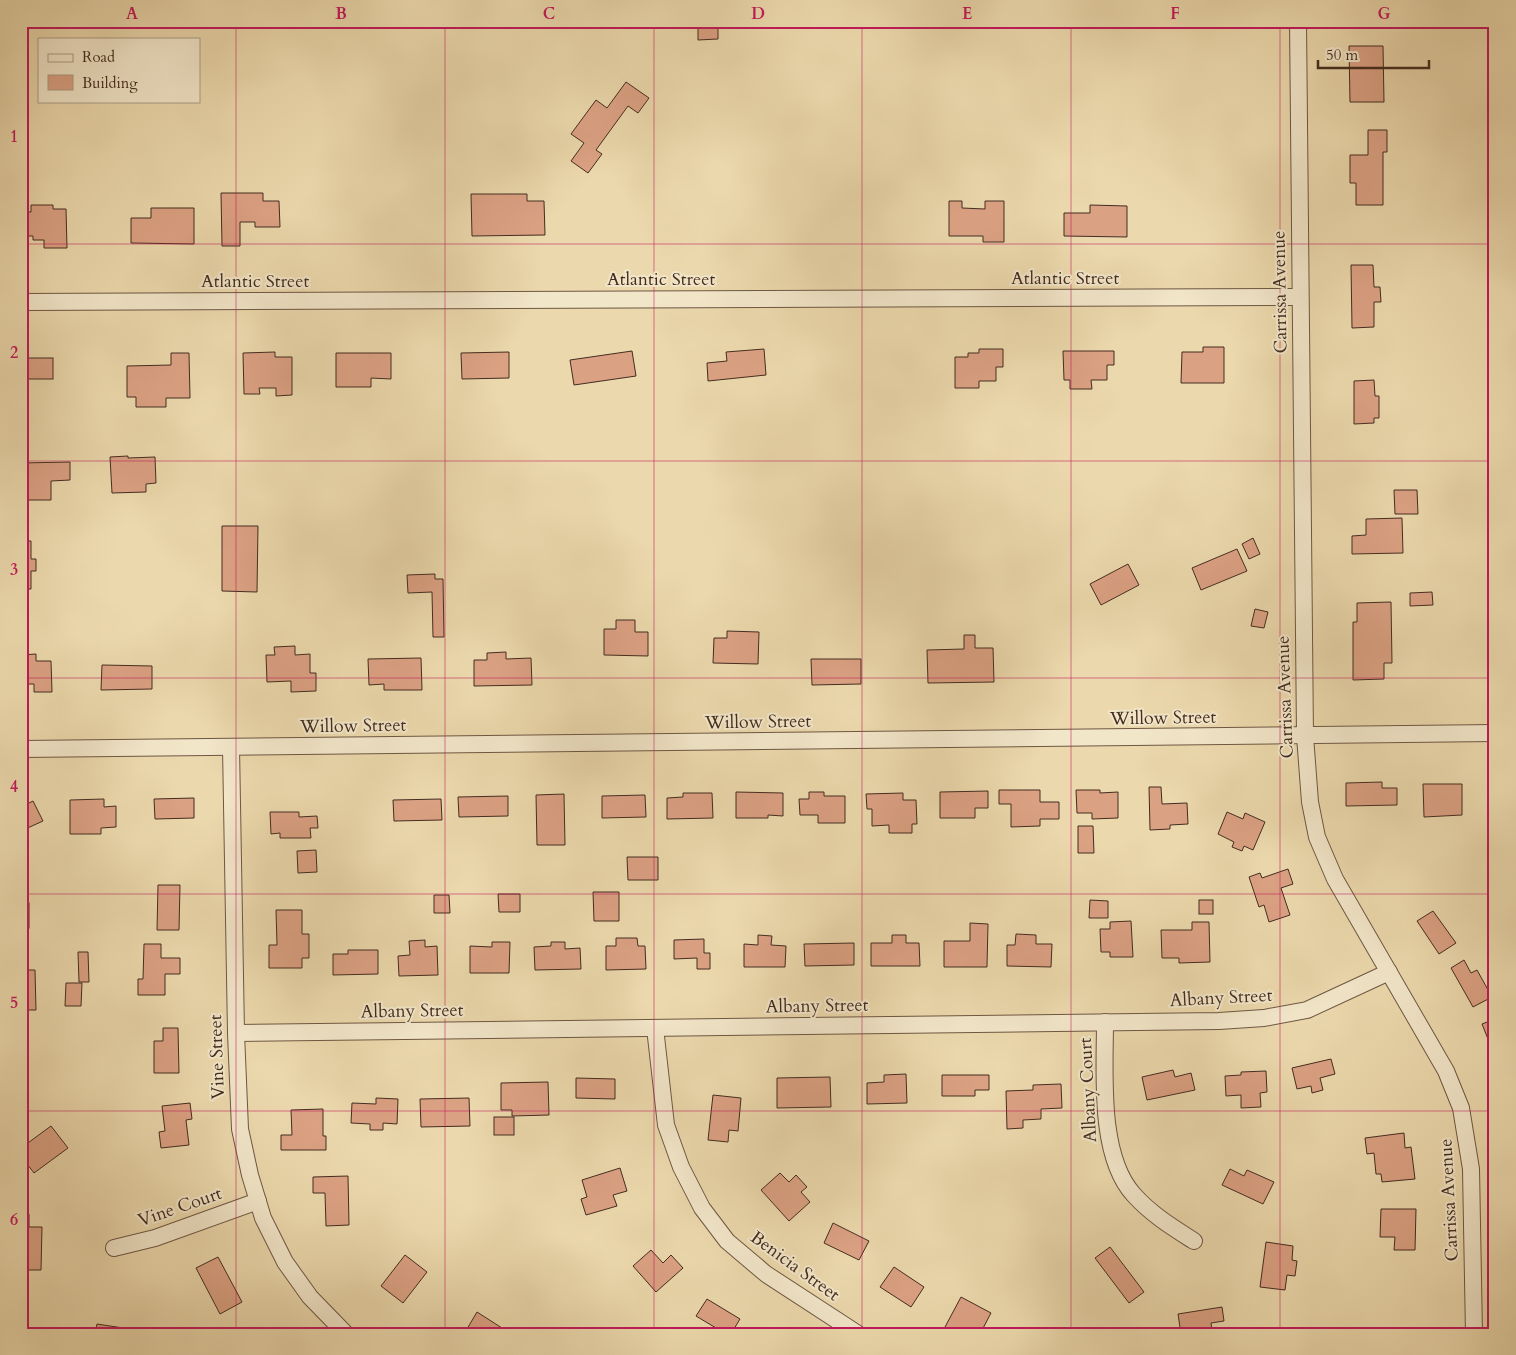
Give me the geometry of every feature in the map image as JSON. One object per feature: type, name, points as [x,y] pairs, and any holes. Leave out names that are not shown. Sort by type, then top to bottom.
[{"type":"street","name":"Carrissa Avenue","points":[[1298,21],[1304,736],[1310,802],[1317,837],[1335,879],[1446,1071],[1461,1108],[1471,1169],[1474,1334]]},
{"type":"street","name":"Atlantic Street","points":[[21,302],[1300,297]]},
{"type":"street","name":"Willow Street","points":[[21,750],[1495,733]]},
{"type":"street","name":"Vine Street","points":[[231,747],[236,1033],[240,1129],[250,1175],[263,1218],[285,1262],[310,1297],[346,1334]]},
{"type":"street","name":"Albany Street","points":[[236,1033],[1219,1021],[1264,1018],[1307,1010],[1389,972]]},
{"type":"street","name":"Albany Court","points":[[1105,1022],[1108,1137],[1117,1166],[1132,1194],[1158,1219],[1194,1241]]},
{"type":"street","name":"Benicia Street","points":[[655,1028],[666,1125],[681,1167],[702,1208],[727,1241],[766,1274],[858,1334]]},
{"type":"street","name":"Vine Court","points":[[114,1248],[155,1238],[258,1201]]},
{"type":"building","points":[[698,21],[739,21],[739,26],[718,26],[718,39],[698,40]]},
{"type":"building","points":[[1349,46],[1383,46],[1384,102],[1350,102]]},
{"type":"building","points":[[626,82],[649,98],[638,113],[628,106],[596,150],[602,154],[588,173],[571,161],[584,143],[571,134],[596,100],[607,108]]},
{"type":"building","points":[[1368,130],[1387,130],[1387,152],[1383,152],[1383,205],[1356,205],[1356,183],[1350,183],[1350,155],[1368,155]]},
{"type":"building","points":[[221,193],[263,193],[263,201],[279,201],[280,227],[255,227],[255,222],[240,222],[240,246],[222,246]]},
{"type":"building","points":[[471,194],[527,194],[527,201],[544,201],[545,235],[472,236]]},
{"type":"building","points":[[949,201],[962,201],[962,208],[985,209],[985,201],[1004,201],[1004,242],[983,242],[983,236],[949,236]]},
{"type":"building","points":[[31,205],[53,205],[53,209],[66,209],[67,248],[44,248],[44,240],[33,240],[33,236],[21,236],[21,212],[31,212]]},
{"type":"building","points":[[1090,205],[1127,206],[1127,237],[1064,236],[1064,213],[1090,213]]},
{"type":"building","points":[[151,208],[194,208],[194,244],[131,243],[131,218],[151,218]]},
{"type":"building","points":[[1351,265],[1373,265],[1374,287],[1380,287],[1381,302],[1374,302],[1374,327],[1352,328]]},
{"type":"building","points":[[1203,347],[1224,347],[1224,383],[1181,383],[1182,352],[1203,352]]},
{"type":"building","points":[[764,349],[766,375],[708,381],[707,363],[727,361],[726,352]]},
{"type":"building","points":[[979,349],[1003,349],[1003,367],[996,367],[996,381],[979,381],[979,388],[955,388],[955,357],[968,357],[968,353],[979,353]]},
{"type":"building","points":[[632,351],[636,376],[574,385],[570,360]]},
{"type":"building","points":[[1063,351],[1114,351],[1114,365],[1107,365],[1107,380],[1091,380],[1092,389],[1070,389],[1070,380],[1064,380]]},
{"type":"building","points":[[275,352],[275,357],[292,357],[292,395],[276,396],[276,388],[259,388],[260,394],[244,394],[243,353]]},
{"type":"building","points":[[509,352],[509,378],[462,379],[461,353]]},
{"type":"building","points":[[171,353],[189,353],[190,398],[166,398],[166,407],[136,407],[136,397],[127,397],[127,366],[171,365]]},
{"type":"building","points":[[336,353],[391,353],[391,379],[371,378],[371,387],[336,387]]},
{"type":"building","points":[[21,358],[53,358],[53,379],[21,379]]},
{"type":"building","points":[[1374,380],[1375,396],[1379,396],[1379,418],[1374,418],[1374,423],[1354,424],[1354,381]]},
{"type":"building","points":[[128,456],[128,458],[155,457],[156,483],[146,484],[146,492],[112,493],[110,457]]},
{"type":"building","points":[[70,462],[70,480],[51,481],[51,500],[21,500],[21,463]]},
{"type":"building","points":[[1394,490],[1417,490],[1418,514],[1395,514]]},
{"type":"building","points":[[1402,518],[1403,553],[1352,554],[1352,536],[1366,535],[1366,519]]},
{"type":"building","points":[[222,526],[258,526],[257,592],[222,591]]},
{"type":"building","points":[[1253,538],[1260,554],[1249,559],[1242,544]]},
{"type":"building","points":[[21,541],[31,541],[31,559],[36,559],[36,571],[31,571],[31,589],[21,589]]},
{"type":"building","points":[[1237,549],[1247,571],[1201,590],[1192,568]]},
{"type":"building","points":[[1128,564],[1139,585],[1101,605],[1090,584]]},
{"type":"building","points":[[435,574],[435,579],[443,579],[444,637],[433,637],[432,592],[408,593],[407,575]]},
{"type":"building","points":[[1432,592],[1433,605],[1410,606],[1410,593]]},
{"type":"building","points":[[1391,602],[1392,663],[1384,663],[1384,679],[1353,680],[1353,622],[1357,622],[1357,603]]},
{"type":"building","points":[[1255,609],[1268,612],[1264,628],[1251,626]]},
{"type":"building","points":[[616,620],[635,620],[635,632],[648,632],[648,656],[604,655],[604,629],[616,629]]},
{"type":"building","points":[[727,631],[759,632],[758,664],[713,663],[714,638],[727,638]]},
{"type":"building","points":[[964,635],[975,635],[975,648],[993,648],[994,682],[928,683],[927,650],[964,649]]},
{"type":"building","points":[[295,646],[295,655],[310,654],[310,673],[316,673],[316,691],[291,692],[291,681],[267,682],[266,655],[275,655],[274,647]]},
{"type":"building","points":[[506,652],[506,659],[531,658],[532,685],[474,686],[474,660],[487,660],[487,653]]},
{"type":"building","points":[[36,654],[36,661],[51,661],[52,692],[34,692],[34,684],[21,684],[21,655]]},
{"type":"building","points":[[421,658],[422,690],[384,690],[384,684],[369,685],[368,659]]},
{"type":"building","points":[[811,659],[861,659],[861,684],[812,685]]},
{"type":"building","points":[[102,665],[152,666],[152,689],[101,690]]},
{"type":"building","points":[[1382,782],[1382,788],[1397,788],[1397,805],[1346,806],[1346,783]]},
{"type":"building","points":[[1423,784],[1462,784],[1462,815],[1424,817]]},
{"type":"building","points":[[1149,787],[1161,787],[1162,804],[1187,803],[1188,824],[1170,825],[1170,829],[1150,830]]},
{"type":"building","points":[[999,790],[1040,790],[1040,802],[1059,802],[1059,819],[1040,819],[1040,826],[1011,827],[1011,804],[999,804]]},
{"type":"building","points":[[1076,790],[1100,790],[1100,793],[1118,792],[1118,818],[1092,819],[1092,813],[1077,813]]},
{"type":"building","points":[[988,791],[988,808],[975,808],[975,818],[940,818],[940,792]]},
{"type":"building","points":[[736,792],[783,793],[783,816],[768,815],[768,818],[736,818]]},
{"type":"building","points":[[809,792],[824,792],[824,796],[845,796],[845,823],[818,823],[818,815],[800,815],[799,799],[809,799]]},
{"type":"building","points":[[683,793],[712,793],[713,818],[667,819],[667,798],[683,797]]},
{"type":"building","points":[[903,793],[903,800],[916,800],[917,824],[912,824],[912,833],[889,833],[889,825],[872,826],[872,809],[867,809],[866,794]]},
{"type":"building","points":[[564,794],[565,845],[537,845],[536,795]]},
{"type":"building","points":[[645,795],[646,817],[602,818],[602,796]]},
{"type":"building","points":[[508,796],[508,816],[459,817],[458,797]]},
{"type":"building","points":[[194,798],[194,818],[155,819],[154,799]]},
{"type":"building","points":[[104,799],[104,807],[116,806],[116,827],[101,828],[101,834],[70,834],[70,800]]},
{"type":"building","points":[[441,799],[442,820],[394,821],[393,800]]},
{"type":"building","points":[[33,801],[43,821],[21,831],[21,807]]},
{"type":"building","points":[[270,812],[299,812],[299,817],[317,816],[318,828],[310,828],[311,838],[280,838],[280,833],[271,834]]},
{"type":"building","points":[[1227,812],[1243,819],[1245,813],[1265,822],[1253,850],[1244,846],[1242,851],[1232,847],[1234,842],[1218,834]]},
{"type":"building","points":[[1078,826],[1093,826],[1094,853],[1078,853]]},
{"type":"building","points":[[316,850],[317,872],[298,873],[297,851]]},
{"type":"building","points":[[627,857],[658,857],[658,880],[628,880]]},
{"type":"building","points":[[1288,869],[1293,884],[1281,888],[1290,915],[1269,922],[1264,905],[1259,907],[1249,877],[1260,873],[1262,878]]},
{"type":"building","points":[[158,885],[180,885],[179,930],[157,930]]},
{"type":"building","points":[[593,892],[619,892],[619,921],[594,921]]},
{"type":"building","points":[[498,894],[520,894],[520,912],[499,912]]},
{"type":"building","points":[[434,895],[449,895],[450,913],[434,913]]},
{"type":"building","points":[[1090,900],[1108,901],[1108,918],[1089,918]]},
{"type":"building","points":[[1199,900],[1213,900],[1213,914],[1199,914]]},
{"type":"building","points":[[21,903],[29,903],[29,928],[21,928]]},
{"type":"building","points":[[276,910],[302,910],[302,934],[309,934],[309,958],[302,958],[302,968],[269,968],[269,945],[277,945]]},
{"type":"building","points":[[1433,911],[1456,943],[1439,954],[1417,921]]},
{"type":"building","points":[[1131,921],[1133,957],[1110,957],[1110,952],[1101,952],[1100,929],[1110,929],[1110,922]]},
{"type":"building","points":[[1192,922],[1209,922],[1210,962],[1179,963],[1179,958],[1162,958],[1161,930],[1192,930]]},
{"type":"building","points":[[970,923],[988,924],[987,967],[944,967],[944,941],[970,941]]},
{"type":"building","points":[[1016,934],[1036,935],[1036,944],[1052,944],[1051,967],[1007,966],[1007,945],[1015,945]]},
{"type":"building","points":[[758,935],[772,936],[771,945],[786,946],[785,967],[744,967],[744,944],[758,945]]},
{"type":"building","points":[[892,935],[906,935],[906,943],[919,943],[920,966],[871,966],[871,943],[892,943]]},
{"type":"building","points":[[616,938],[637,938],[638,946],[645,946],[646,969],[606,970],[606,946],[616,946]]},
{"type":"building","points":[[704,939],[704,953],[710,953],[710,969],[697,969],[697,958],[674,959],[674,940]]},
{"type":"building","points":[[425,940],[425,947],[437,946],[438,975],[399,976],[398,956],[410,955],[409,941]]},
{"type":"building","points":[[492,942],[510,942],[509,973],[470,973],[470,946],[492,947]]},
{"type":"building","points":[[551,942],[565,942],[565,949],[580,948],[581,969],[535,970],[534,947],[551,946]]},
{"type":"building","points":[[854,943],[854,965],[805,966],[804,944]]},
{"type":"building","points":[[144,944],[161,944],[161,958],[180,958],[180,974],[165,974],[165,995],[138,995],[138,979],[143,979]]},
{"type":"building","points":[[348,950],[378,950],[378,974],[333,975],[333,954],[348,954]]},
{"type":"building","points":[[78,952],[88,952],[89,982],[79,982]]},
{"type":"building","points":[[21,955],[26,955],[27,970],[35,970],[36,1010],[21,1010]]},
{"type":"building","points":[[1464,960],[1471,973],[1477,970],[1492,997],[1473,1007],[1451,968]]},
{"type":"building","points":[[66,983],[82,983],[81,1006],[65,1006]]},
{"type":"building","points":[[1495,1019],[1495,1053],[1494,1054],[1482,1024]]},
{"type":"building","points":[[163,1028],[178,1028],[179,1073],[154,1073],[154,1041],[163,1041]]},
{"type":"building","points":[[1331,1059],[1335,1074],[1320,1078],[1323,1090],[1312,1093],[1311,1086],[1297,1089],[1292,1068]]},
{"type":"building","points":[[1173,1070],[1175,1077],[1191,1073],[1195,1090],[1147,1100],[1142,1077]]},
{"type":"building","points":[[1266,1071],[1267,1092],[1260,1093],[1261,1107],[1241,1108],[1241,1095],[1226,1096],[1225,1076],[1241,1075],[1241,1072]]},
{"type":"building","points":[[906,1074],[907,1103],[867,1104],[867,1083],[884,1082],[884,1075]]},
{"type":"building","points":[[942,1075],[989,1075],[989,1090],[975,1090],[975,1096],[942,1096]]},
{"type":"building","points":[[830,1077],[831,1107],[777,1108],[777,1078]]},
{"type":"building","points":[[576,1078],[615,1079],[615,1099],[576,1098]]},
{"type":"building","points":[[548,1082],[549,1115],[512,1116],[512,1110],[501,1110],[501,1083]]},
{"type":"building","points":[[1061,1084],[1062,1108],[1041,1109],[1041,1119],[1023,1120],[1023,1128],[1007,1129],[1006,1091],[1033,1090],[1033,1085]]},
{"type":"building","points":[[713,1095],[741,1098],[738,1131],[729,1130],[728,1142],[708,1140]]},
{"type":"building","points":[[376,1098],[398,1099],[397,1124],[383,1123],[383,1130],[370,1130],[370,1124],[351,1123],[352,1103],[376,1104]]},
{"type":"building","points":[[469,1098],[470,1126],[421,1127],[420,1099]]},
{"type":"building","points":[[190,1103],[192,1119],[186,1120],[189,1145],[161,1148],[159,1132],[165,1131],[162,1106]]},
{"type":"building","points":[[323,1109],[323,1136],[326,1136],[326,1150],[281,1150],[281,1135],[292,1135],[291,1110]]},
{"type":"building","points":[[494,1117],[514,1117],[514,1135],[494,1135]]},
{"type":"building","points":[[51,1126],[68,1148],[34,1173],[21,1156],[21,1148]]},
{"type":"building","points":[[1404,1133],[1405,1148],[1411,1147],[1415,1179],[1382,1182],[1381,1174],[1376,1174],[1374,1153],[1367,1154],[1365,1138]]},
{"type":"building","points":[[620,1168],[627,1191],[613,1195],[617,1206],[586,1215],[581,1199],[587,1197],[582,1180]]},
{"type":"building","points":[[1230,1169],[1244,1176],[1247,1170],[1274,1182],[1263,1204],[1222,1185]]},
{"type":"building","points":[[780,1173],[789,1182],[796,1175],[807,1187],[801,1192],[810,1202],[789,1221],[761,1190]]},
{"type":"building","points":[[348,1176],[349,1225],[326,1226],[325,1193],[313,1193],[313,1177]]},
{"type":"building","points":[[1381,1209],[1416,1209],[1415,1250],[1394,1250],[1395,1237],[1380,1237]]},
{"type":"building","points":[[21,1213],[29,1214],[29,1227],[42,1227],[41,1270],[21,1270],[23,1230],[21,1230]]},
{"type":"building","points":[[833,1223],[869,1241],[859,1260],[824,1243]]},
{"type":"building","points":[[1266,1242],[1293,1246],[1292,1260],[1297,1261],[1295,1276],[1287,1275],[1285,1290],[1260,1287]]},
{"type":"building","points":[[1110,1247],[1144,1292],[1129,1303],[1095,1258]]},
{"type":"building","points":[[651,1250],[663,1263],[671,1255],[683,1268],[656,1292],[633,1266]]},
{"type":"building","points":[[405,1255],[427,1272],[403,1303],[381,1286]]},
{"type":"building","points":[[218,1257],[242,1302],[220,1314],[196,1268]]},
{"type":"building","points":[[894,1267],[924,1287],[911,1307],[880,1287]]},
{"type":"building","points":[[961,1297],[991,1313],[980,1334],[957,1334],[945,1327]]},
{"type":"building","points":[[707,1299],[740,1319],[731,1334],[726,1334],[696,1316]]},
{"type":"building","points":[[1222,1307],[1224,1321],[1211,1323],[1212,1330],[1181,1334],[1178,1314]]},
{"type":"building","points":[[477,1312],[502,1328],[498,1334],[464,1334]]},
{"type":"building","points":[[97,1324],[143,1331],[142,1334],[95,1334]]}]
